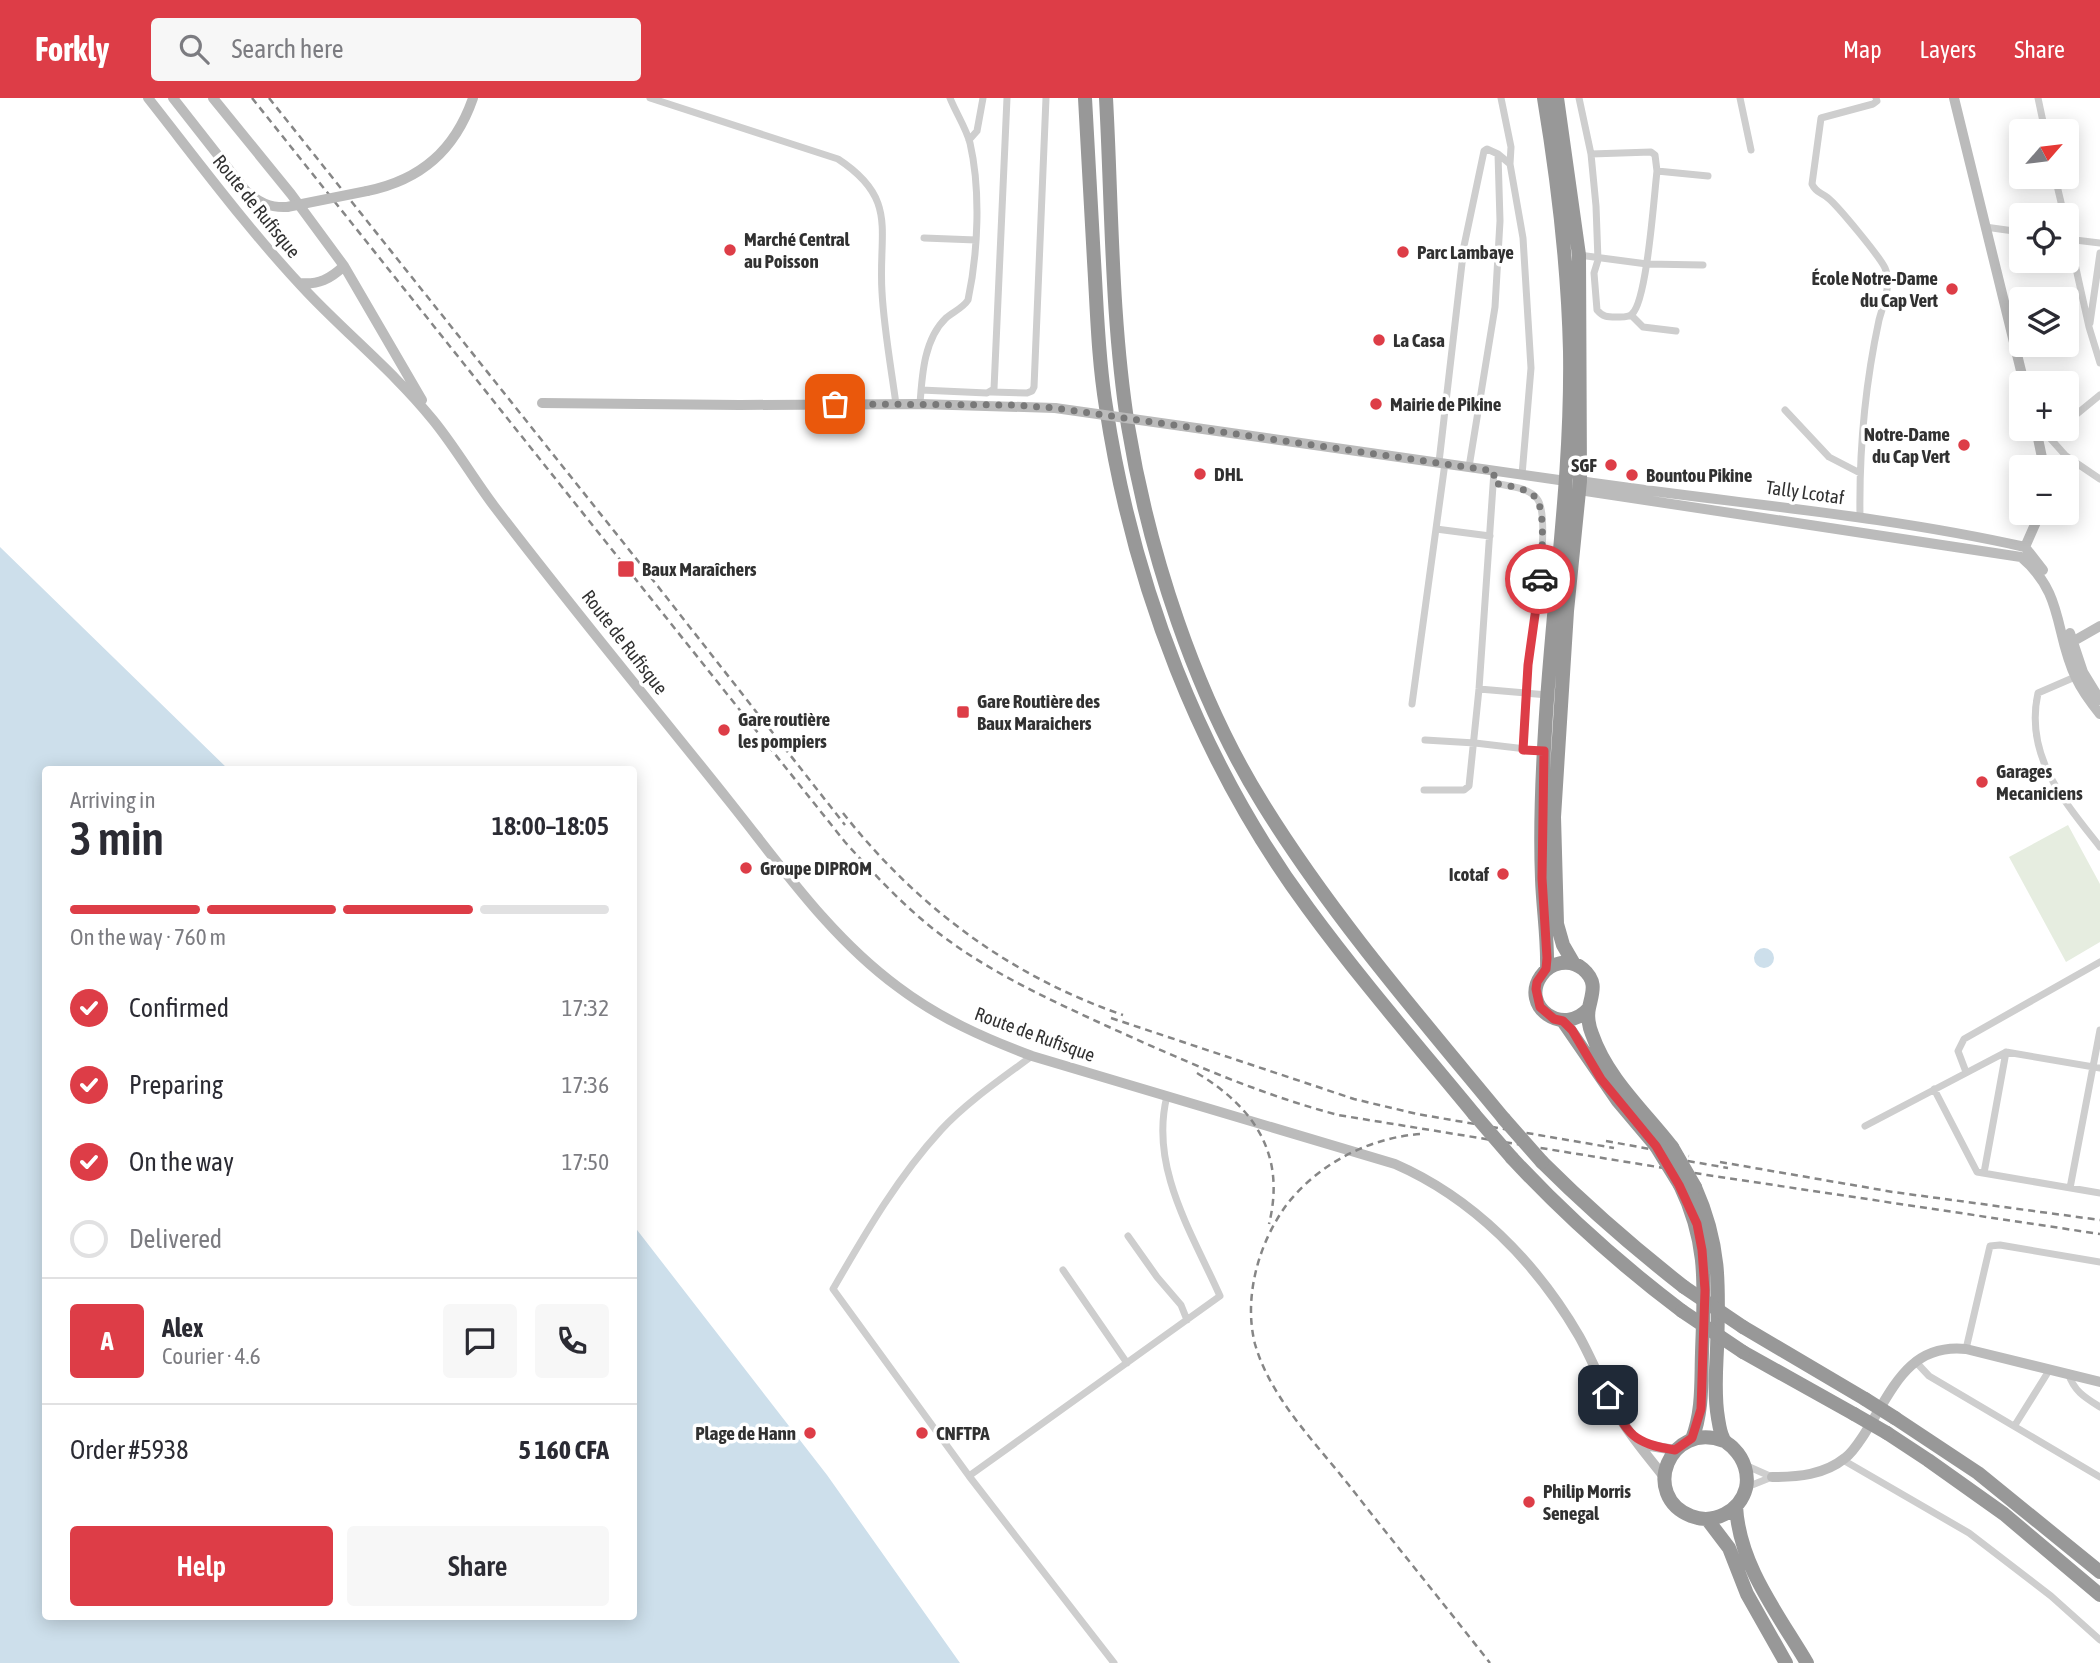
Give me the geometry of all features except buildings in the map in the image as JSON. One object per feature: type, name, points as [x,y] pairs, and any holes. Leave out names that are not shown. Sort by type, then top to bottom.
[{"type":"highway","points":[[1084,98],[1105,404],[1132,535],[1152,603],[1173,659],[1227,778],[1307,907],[1512,1158],[1594,1239],[1682,1311],[1743,1352],[1887,1433],[1977,1493],[2100,1595]]},
{"type":"highway","points":[[1106,98],[1120,361],[1128,426],[1151,535],[1186,640],[1237,756],[1261,802],[1300,862],[1357,939],[1504,1119],[1588,1209],[1684,1287],[1743,1327],[1895,1418],[1978,1474],[2100,1572]]},
{"type":"highway","points":[[1544,98],[1557,176],[1567,277],[1575,484],[1548,695],[1544,751],[1542,878],[1546,969]]},
{"type":"highway","points":[[1557,98],[1579,255],[1575,484],[1554,817],[1557,924],[1563,945],[1574,964]]},
{"type":"highway","points":[[1563,1021],[1578,1018],[1589,1008],[1593,998],[1590,978],[1583,969],[1574,964],[1563,963],[1546,969],[1537,982],[1536,999],[1546,1014],[1563,1021],[1580,1043],[1601,1079],[1656,1146],[1679,1185],[1697,1224],[1705,1274],[1701,1409],[1692,1438]]},
{"type":"highway","points":[[1589,1008],[1591,1032],[1606,1063],[1631,1099],[1672,1147],[1695,1187],[1714,1242],[1718,1260],[1716,1406],[1724,1441]]},
{"type":"highway","points":[[1711,1437],[1724,1441],[1740,1455],[1745,1465],[1746,1487],[1735,1506],[1723,1516],[1707,1519],[1694,1517],[1672,1502],[1666,1490],[1664,1477],[1667,1462],[1675,1450],[1692,1438],[1711,1437]]},
{"type":"highway","points":[[1735,1506],[1738,1532],[1750,1566],[1807,1663]]},
{"type":"highway","points":[[1707,1519],[1729,1548],[1747,1594],[1786,1663]]},
{"type":"street","name":"Route de Rufisque","points":[[148,98],[265,246],[299,283],[386,366],[433,421],[502,516],[827,922],[862,957],[929,1009],[985,1038],[1032,1056],[1395,1164],[1429,1180],[1468,1205],[1493,1227],[1539,1277],[1578,1336],[1618,1414],[1664,1477]]},
{"type":"street","points":[[173,98],[246,191],[255,200],[276,208],[387,187],[407,179],[431,162],[452,141],[473,98]]},
{"type":"street","name":"Route de Rufisque","points":[[213,98],[291,194],[344,266],[433,421]]},
{"type":"street","points":[[650,98],[838,159],[856,170],[870,186],[883,219],[881,290],[896,404]]},
{"type":"street","points":[[920,404],[922,373],[933,337],[946,319],[968,300],[976,240],[970,140],[950,98]]},
{"type":"street","points":[[970,140],[977,131],[983,98]]},
{"type":"street","points":[[991,392],[994,385],[1007,98]]},
{"type":"street","points":[[921,390],[1027,393],[1034,387],[1046,98]]},
{"type":"street","points":[[1501,98],[1511,147],[1510,164],[1522,238],[1530,344],[1531,368],[1522,475]]},
{"type":"street","points":[[1579,98],[1591,154],[1598,260],[1594,273],[1597,310],[1605,317],[1631,315],[1637,307],[1647,264],[1657,171],[1655,155],[1651,152],[1591,154]]},
{"type":"street","points":[[1740,98],[1751,150]]},
{"type":"street","points":[[1860,517],[1860,473],[1872,362],[1888,276],[1882,262],[1839,210],[1827,197],[1816,191],[1812,184],[1821,118],[1873,104],[1877,101],[1876,98]]},
{"type":"street","points":[[1954,98],[2021,371]]},
{"type":"street","points":[[2038,98],[2042,119]]},
{"type":"street","points":[[1412,704],[1436,529],[1464,246],[1484,151],[1487,149],[1498,154],[1510,164]]},
{"type":"street","points":[[1469,467],[1495,307],[1500,221],[1498,154]]},
{"type":"street","points":[[1657,171],[1708,176]]},
{"type":"street","points":[[1985,228],[2009,231]]},
{"type":"street","points":[[925,238],[976,240]]},
{"type":"street","points":[[2079,240],[2100,243]]},
{"type":"street","points":[[2089,327],[2100,253]]},
{"type":"street","points":[[1579,255],[1598,260],[1647,264],[1703,265]]},
{"type":"street","points":[[299,283],[315,285],[335,275],[344,266]]},
{"type":"street","points":[[2076,273],[2100,363]]},
{"type":"street","points":[[1631,315],[1643,327],[1676,331]]},
{"type":"street","points":[[2079,412],[2100,395]]},
{"type":"street","points":[[542,403],[920,404],[1055,408],[1442,462],[1575,484]]},
{"type":"street","points":[[1785,410],[1829,457],[1860,473]]},
{"type":"street","points":[[2047,441],[2100,480]]},
{"type":"street","points":[[1424,790],[1467,789],[1475,743],[1494,471]]},
{"type":"street","points":[[1494,483],[1525,491],[1534,496],[1540,506],[1541,568],[1525,693],[1523,750]]},
{"type":"street","name":"Tally Lcotaf","points":[[1575,484],[1860,517],[1981,537],[2023,552]]},
{"type":"street","name":"Tally Lcotaf","points":[[1575,484],[2023,552]]},
{"type":"street","points":[[2023,552],[2035,525]]},
{"type":"street","points":[[1436,529],[1490,536]]},
{"type":"street","points":[[2023,552],[2046,574],[2055,590],[2083,672],[2099,698]]},
{"type":"street","points":[[2023,552],[2051,596],[2075,677],[2100,714]]},
{"type":"street","points":[[2072,642],[2100,626]]},
{"type":"street","points":[[2075,677],[2038,693],[2034,714],[2037,739],[2051,780],[2100,847]]},
{"type":"street","points":[[1479,689],[1548,695]]},
{"type":"street","points":[[1425,740],[1544,751]]},
{"type":"street","points":[[1966,1072],[1958,1051],[1964,1039],[2100,962]]},
{"type":"street","points":[[2070,1188],[2096,1068],[2100,1030]]},
{"type":"street","points":[[1984,1173],[2006,1052]]},
{"type":"street","points":[[1865,1126],[2006,1052],[2096,1068]]},
{"type":"street","points":[[1032,1056],[957,1116],[907,1170],[833,1289],[969,1476],[1114,1663]]},
{"type":"street","points":[[1934,1089],[1977,1172],[2100,1194]]},
{"type":"street","points":[[969,1476],[1220,1296],[1168,1175],[1162,1143],[1167,1096]]},
{"type":"street","points":[[1128,1236],[1157,1278],[1181,1305],[1188,1320]]},
{"type":"street","points":[[1966,1349],[1990,1246],[2000,1245],[2100,1262]]},
{"type":"street","points":[[1063,1270],[1127,1363]]},
{"type":"street","points":[[1746,1487],[1772,1477],[1819,1472],[1843,1460],[1857,1446],[1909,1366],[1943,1349],[1966,1349],[2100,1382]]},
{"type":"street","points":[[1915,1361],[1929,1376],[2100,1477]]},
{"type":"street","points":[[2015,1425],[2050,1369]]},
{"type":"street","points":[[2068,1373],[2073,1387],[2100,1407]]},
{"type":"street","points":[[1633,1437],[1650,1446],[1675,1450]]},
{"type":"street","points":[[1843,1460],[1969,1533],[2051,1596],[2100,1640]]},
{"type":"street","points":[[1745,1465],[1772,1477]]},
{"type":"shaded area","points":[[2068,825],[2100,884],[2100,942],[2066,962],[2009,857]]},
{"type":"water","points":[[0,547],[225,766],[42,766],[42,1620],[637,1620],[637,1230],[827,1475],[960,1663],[0,1663]]},
{"type":"water","points":[[1764,948],[1771,951],[1774,958],[1771,965],[1764,968],[1757,965],[1754,958],[1757,951]]},
{"type":"railway","points":[[252,98],[845,842],[909,908],[974,958],[1040,995],[1165,1052],[1251,1087],[1338,1115],[1707,1175],[2100,1234]]},
{"type":"railway","points":[[269,98],[845,825]]},
{"type":"railway","points":[[843,813],[902,879],[968,935],[1042,980],[1123,1015]]},
{"type":"railway","points":[[1111,1018],[1354,1099],[1417,1114],[1614,1148]]},
{"type":"railway","points":[[1197,1073],[1235,1102],[1250,1118],[1261,1136],[1269,1155],[1273,1176],[1269,1224]]},
{"type":"railway","points":[[1420,1134],[1382,1141],[1347,1155],[1315,1176],[1288,1203],[1269,1234],[1256,1270],[1251,1307],[1252,1326],[1262,1363],[1294,1418],[1490,1663]]},
{"type":"railway","points":[[1606,1141],[1689,1156]]},
{"type":"railway","points":[[1676,1159],[1728,1168]]},
{"type":"railway","points":[[1720,1162],[1893,1192],[2100,1220]]},
{"type":"way so far","points":[[835,404],[1012,405],[1055,408],[1494,471],[1494,483],[1525,491],[1534,496],[1540,506],[1540,579]]},
{"type":"place","name":"Marché Central au Poisson","points":[[730,250]]},
{"type":"place","name":"Parc Lambaye","points":[[1403,252]]},
{"type":"place","name":"École Notre-Dame du Cap Vert","points":[[1952,289]]},
{"type":"place","name":"La Casa","points":[[1379,340]]},
{"type":"place","name":"Mairie de Pikine","points":[[1376,404]]},
{"type":"place","name":"Notre-Dame du Cap Vert","points":[[1964,445]]},
{"type":"place","name":"SGF","points":[[1611,465]]},
{"type":"place","name":"DHL","points":[[1200,474]]},
{"type":"place","name":"Bountou Pikine","points":[[1632,475]]},
{"type":"place","name":"Baux Maraîchers","points":[[626,569]]},
{"type":"place","name":"Gare Routière des Baux Maraichers","points":[[963,712]]},
{"type":"place","name":"Gare routière les pompiers","points":[[724,730]]},
{"type":"place","name":"Garages Mecaniciens","points":[[1982,782]]},
{"type":"place","name":"Groupe DIPROM","points":[[746,868]]},
{"type":"place","name":"Icotaf","points":[[1503,874]]},
{"type":"place","name":"Plage de Hann","points":[[810,1433]]},
{"type":"place","name":"CNFTPA","points":[[922,1433]]},
{"type":"place","name":"Philip Morris Senegal","points":[[1529,1502]]},
{"type":"route","points":[[1540,579],[1525,693],[1523,750],[1544,751],[1542,878],[1547,958],[1546,969],[1537,982],[1536,999],[1546,1014],[1563,1021],[1572,1030],[1601,1079],[1670,1167],[1697,1224],[1705,1274],[1701,1409],[1692,1438],[1675,1450],[1642,1443],[1633,1437],[1608,1395]]}]
